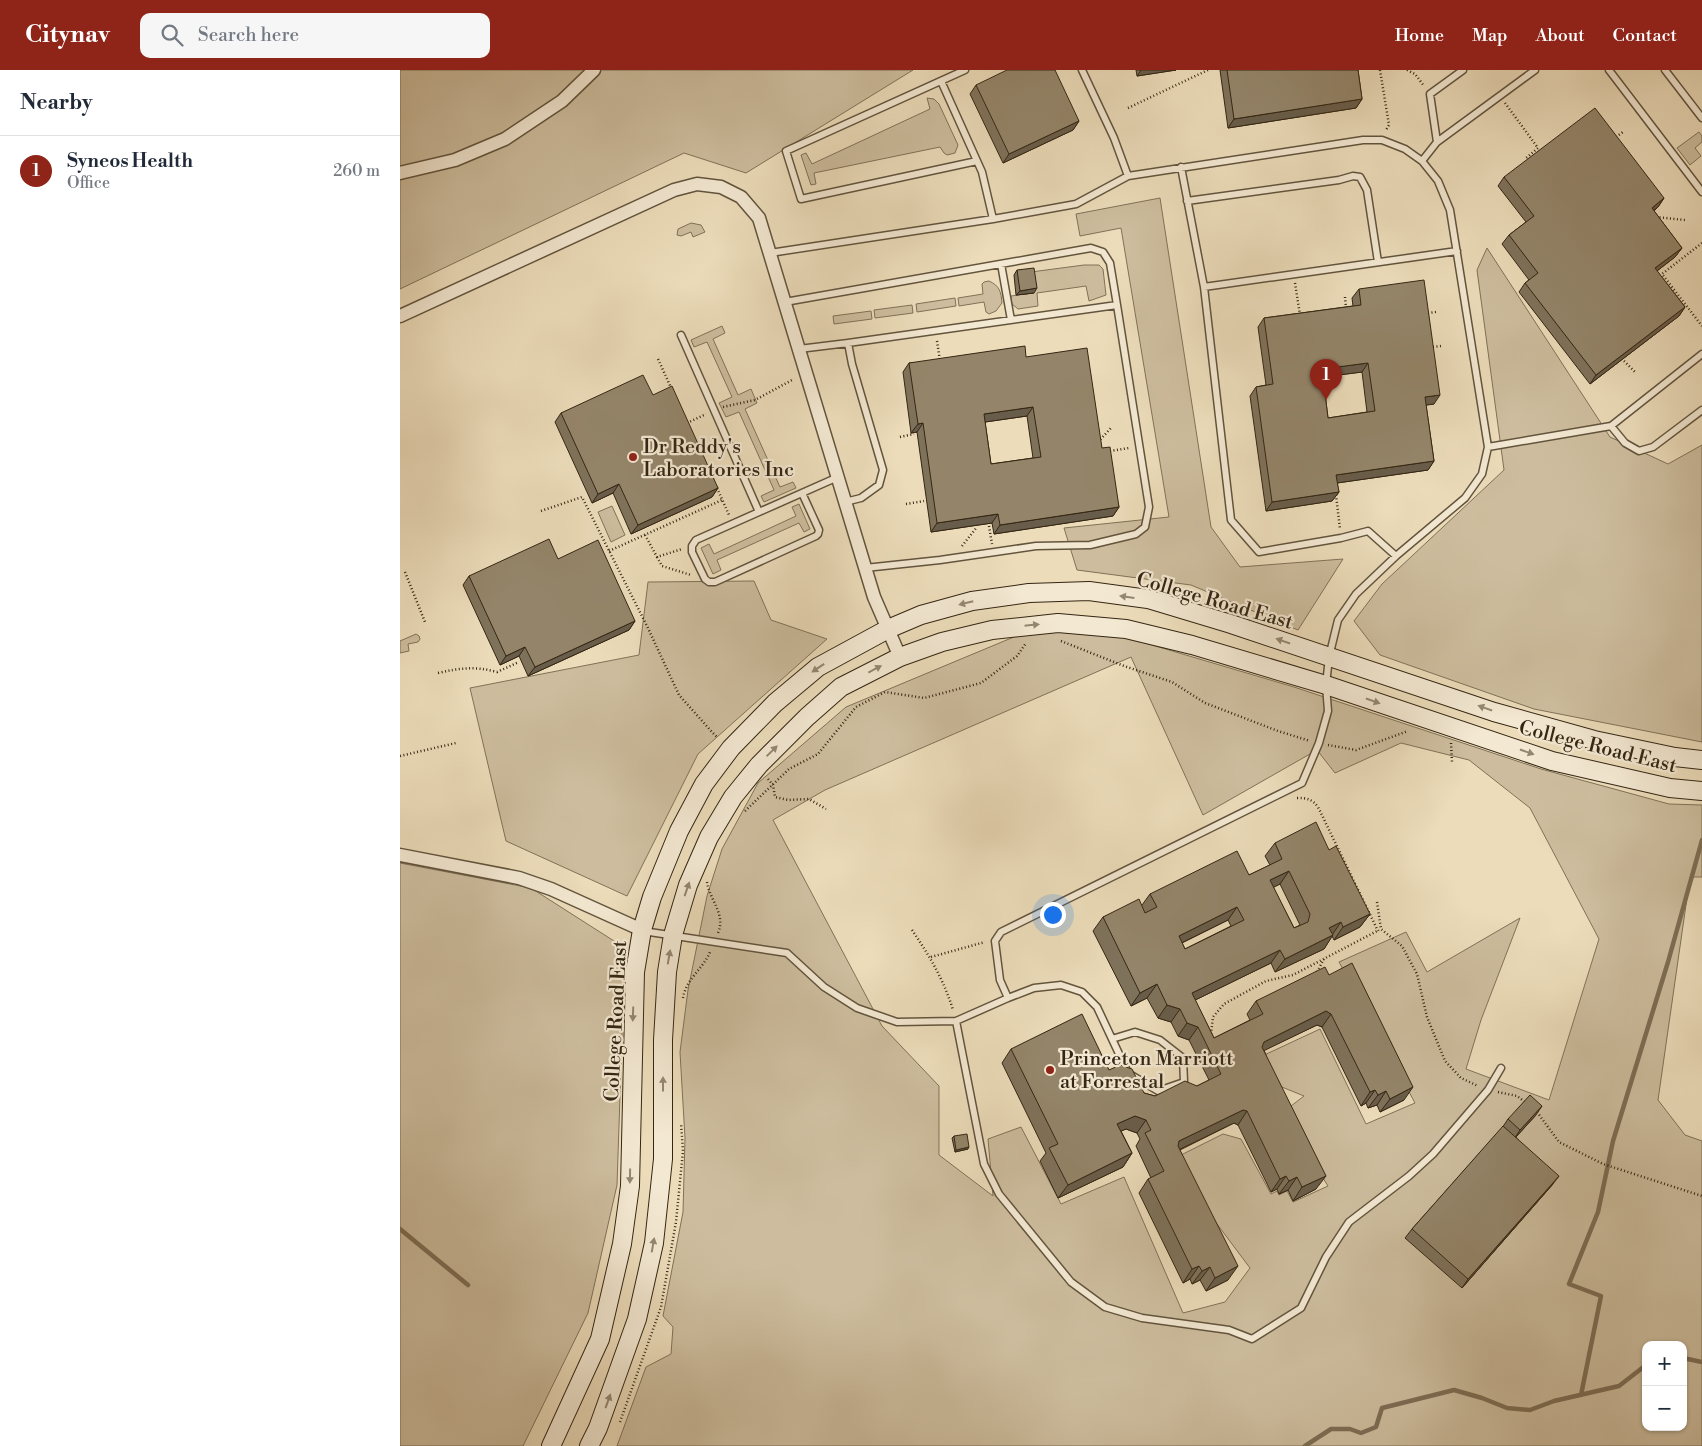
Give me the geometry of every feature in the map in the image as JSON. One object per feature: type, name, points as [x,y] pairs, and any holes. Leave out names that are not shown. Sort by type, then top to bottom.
[{"type":"street","points":[[400,173],[455,160],[504,139],[562,101],[594,70]]},
{"type":"street","points":[[400,316],[674,190],[697,184],[720,186],[741,197],[759,218],[874,597],[900,657]]},
{"type":"street","name":"College Road East","points":[[551,1446],[600,1339],[622,1244],[630,1186],[635,972],[642,930],[652,897],[679,832],[704,784],[732,748],[775,702],[818,667],[888,629],[921,615],[972,601],[1030,593],[1089,591],[1148,599],[1231,624],[1494,712],[1576,735],[1675,757],[1702,760]]},
{"type":"street","name":"College Road East","points":[[589,1446],[598,1428],[638,1319],[654,1243],[663,1158],[663,1040],[667,972],[673,935],[688,885],[709,837],[733,797],[759,765],[807,717],[841,687],[900,657],[942,642],[992,630],[1058,623],[1126,629],[1192,645],[1326,685],[1552,761],[1670,788],[1702,791]]},
{"type":"street","points":[[400,855],[519,878],[551,889],[642,930]]},
{"type":"lane","points":[[965,70],[786,151],[801,199],[977,161]]},
{"type":"lane","points":[[1082,70],[1114,138],[1128,176]]},
{"type":"lane","points":[[1437,142],[1430,94],[1463,70]]},
{"type":"lane","points":[[1422,161],[1437,142],[1535,70]]},
{"type":"lane","points":[[1609,70],[1702,192]]},
{"type":"lane","points":[[1665,70],[1702,118]]},
{"type":"lane","points":[[940,81],[982,172],[993,219]]},
{"type":"lane","points":[[770,253],[993,219],[1076,204],[1128,176],[1363,140],[1382,140],[1405,149],[1422,161],[1438,181],[1450,210],[1488,447],[1482,474],[1466,498],[1396,556],[1356,594],[1338,620],[1329,657],[1326,685],[1328,711],[1319,743],[1302,783],[1001,932],[995,941],[1000,980],[1008,998]]},
{"type":"lane","points":[[1181,167],[1204,287],[1231,520],[1260,552],[1341,538],[1368,531],[1396,556]]},
{"type":"lane","points":[[1187,201],[1338,180],[1353,176],[1360,177],[1367,190],[1378,262]]},
{"type":"lane","points":[[785,302],[1091,248],[1104,252],[1110,263],[1149,507],[1145,527],[1136,534],[1090,545],[1036,546],[940,560],[865,568]]},
{"type":"lane","points":[[1204,287],[1457,251]]},
{"type":"lane","points":[[1001,264],[1011,320]]},
{"type":"lane","points":[[799,349],[1117,306]]},
{"type":"lane","points":[[681,335],[759,512]]},
{"type":"lane","points":[[845,502],[861,498],[879,484],[883,470],[852,364],[848,343]]},
{"type":"lane","points":[[1488,447],[1611,426],[1702,354]]},
{"type":"lane","points":[[1611,426],[1625,443],[1638,450],[1653,447],[1702,410]]},
{"type":"lane","points":[[802,493],[818,530],[816,536],[715,582],[709,582],[705,579],[692,552],[692,546],[696,540],[838,477]]},
{"type":"lane","points":[[642,930],[787,953],[824,987],[857,1008],[897,1022],[956,1021],[1034,988],[1061,985],[1082,992],[1097,1007],[1112,1039],[1128,1073],[1158,1091],[1184,1082],[1183,1058],[1160,1040],[1135,1032],[1112,1039]]},
{"type":"lane","points":[[956,1021],[984,1164],[999,1194],[1071,1282],[1106,1307],[1142,1318],[1229,1330],[1252,1339],[1301,1308],[1326,1257],[1349,1222],[1409,1176],[1432,1154],[1488,1090],[1501,1068]]},
{"type":"path","points":[[1128,108],[1208,70]]},
{"type":"path","points":[[1380,70],[1388,126],[1382,140]]},
{"type":"path","points":[[1407,70],[1416,74],[1430,94]]},
{"type":"path","points":[[1500,96],[1538,148],[1526,158]]},
{"type":"path","points":[[1612,140],[1622,132]]},
{"type":"path","points":[[1652,216],[1685,220]]},
{"type":"path","points":[[1702,242],[1662,274],[1702,326]]},
{"type":"path","points":[[1294,274],[1300,318]]},
{"type":"path","points":[[1345,297],[1347,312]]},
{"type":"path","points":[[1423,313],[1436,312]]},
{"type":"path","points":[[935,331],[940,365]]},
{"type":"path","points":[[1428,348],[1441,346]]},
{"type":"path","points":[[658,359],[673,391]]},
{"type":"path","points":[[1624,361],[1635,372]]},
{"type":"path","points":[[684,415],[687,423],[722,407],[755,400],[795,378],[807,375]]},
{"type":"path","points":[[1096,446],[1111,428]]},
{"type":"path","points":[[900,437],[914,434]]},
{"type":"path","points":[[1106,451],[1139,447]]},
{"type":"path","points":[[714,483],[733,524]]},
{"type":"path","points":[[1335,488],[1341,538]]},
{"type":"path","points":[[541,511],[582,497],[679,695],[712,732],[732,748]]},
{"type":"path","points":[[609,551],[722,500]]},
{"type":"path","points":[[906,504],[924,501]]},
{"type":"path","points":[[989,526],[994,552]]},
{"type":"path","points":[[958,551],[977,527]]},
{"type":"path","points":[[645,535],[662,566],[705,579]]},
{"type":"path","points":[[657,557],[692,546]]},
{"type":"path","points":[[405,572],[425,622]]},
{"type":"path","points":[[740,816],[789,769],[818,754],[856,706],[884,692],[924,698],[981,682],[1017,656],[1030,637]]},
{"type":"path","points":[[1060,640],[1124,666],[1172,682],[1205,703],[1278,731],[1319,743],[1356,750],[1410,730]]},
{"type":"path","points":[[438,673],[458,668],[480,667],[497,672],[519,662]]},
{"type":"path","points":[[1452,762],[1451,742],[1460,744]]},
{"type":"path","points":[[400,756],[456,743]]},
{"type":"path","points":[[759,765],[773,785],[775,797],[788,800],[809,799],[826,809]]},
{"type":"path","points":[[1297,798],[1306,798],[1314,802],[1318,807],[1379,930],[1402,946],[1417,974],[1427,1016],[1445,1061],[1461,1078],[1488,1090],[1517,1096],[1530,1106]]},
{"type":"path","points":[[682,1007],[684,988],[707,959],[722,925],[720,914],[708,889],[707,881]]},
{"type":"path","points":[[1377,902],[1379,930]]},
{"type":"path","points":[[912,930],[931,957],[948,995],[956,1021]]},
{"type":"path","points":[[1214,1041],[1211,1034],[1213,1017],[1224,1004],[1266,982],[1293,975],[1379,930]]},
{"type":"path","points":[[931,957],[979,942]]},
{"type":"path","points":[[1319,978],[1317,974],[1325,958]]},
{"type":"path","points":[[1536,1112],[1558,1142],[1603,1164],[1702,1196]]},
{"type":"path","points":[[620,1422],[661,1307],[676,1222],[683,1151],[680,1114]]},
{"type":"shaded area","points":[[400,70],[913,70],[746,173],[684,153],[400,289]]},
{"type":"shaded area","points":[[927,98],[934,99],[939,104],[958,145],[955,153],[947,155],[940,147],[814,173],[816,184],[811,185],[801,155],[806,153],[812,164],[930,109]]},
{"type":"shaded area","points":[[1699,132],[1702,136],[1702,142],[1695,148],[1701,156],[1690,165],[1677,148]]},
{"type":"shaded area","points":[[1160,198],[1211,527],[1240,567],[1343,559],[1298,630],[1191,585],[1077,570],[1064,528],[1169,517],[1121,228],[1080,236],[1076,214]]},
{"type":"shaded area","points":[[691,223],[701,225],[705,232],[693,237],[691,232],[681,236],[677,235],[678,229]]},
{"type":"shaded area","points":[[1487,248],[1610,437],[1668,464],[1702,445],[1702,742],[1534,709],[1380,655],[1354,621],[1382,584],[1504,470],[1477,270]]},
{"type":"shaded area","points":[[1084,265],[1099,265],[1103,269],[1106,295],[1089,301],[1086,286],[1037,293],[1038,306],[1018,309],[1012,304],[1011,296],[1033,293],[1031,272]]},
{"type":"shaded area","points":[[989,281],[998,287],[1001,296],[1002,303],[996,311],[989,314],[986,312],[984,302],[959,306],[958,298],[983,294],[982,284]]},
{"type":"shaded area","points":[[955,298],[956,306],[917,312],[916,304]]},
{"type":"shaded area","points":[[912,305],[913,313],[875,318],[874,310]]},
{"type":"shaded area","points":[[871,311],[872,319],[834,324],[833,316]]},
{"type":"shaded area","points":[[722,326],[725,333],[713,339],[738,395],[751,389],[757,403],[745,409],[780,487],[793,482],[796,488],[764,502],[761,496],[774,490],[739,412],[726,417],[719,403],[732,397],[707,342],[694,347],[691,340]]},
{"type":"shaded area","points":[[799,504],[810,529],[804,532],[799,523],[717,560],[721,570],[713,574],[701,548],[709,544],[714,554],[796,516],[792,507]]},
{"type":"shaded area","points":[[612,506],[625,535],[611,542],[598,512]]},
{"type":"shaded area","points":[[754,581],[771,620],[827,639],[698,754],[627,896],[506,841],[470,688],[639,655],[648,582]]},
{"type":"shaded area","points":[[1033,629],[1125,637],[1294,687],[1541,769],[1669,804],[1702,805],[1702,877],[1690,877],[1658,1100],[1685,1135],[1702,1141],[1702,1446],[617,1446],[646,1367],[671,1354],[673,1327],[663,1316],[683,1212],[685,1138],[680,1052],[688,990],[707,896],[722,849],[758,783],[846,707]],"holes":[[[1131,657],[1203,815],[1317,750],[1335,773],[1401,743],[1469,760],[1530,808],[1599,939],[1549,1100],[1466,1069],[1481,1020],[1520,918],[1427,972],[1406,932],[1339,962],[1415,1103],[1366,1124],[1320,1029],[1260,1057],[1267,1081],[1304,1096],[1282,1113],[1328,1186],[1293,1202],[1287,1191],[1279,1195],[1277,1191],[1271,1194],[1241,1139],[1223,1134],[1179,1156],[1208,1212],[1250,1268],[1225,1302],[1183,1313],[1124,1177],[1061,1204],[1021,1127],[988,1139],[993,1196],[939,1155],[939,1086],[882,1026],[773,820],[825,790]]]},
{"type":"shaded area","points":[[416,634],[420,639],[418,642],[408,644],[409,651],[400,653],[400,641]]},
{"type":"shaded area","points":[[400,863],[531,888],[625,948],[617,1185],[588,1313],[523,1446],[400,1446]]},
{"type":"building","points":[[1007,70],[1055,70],[1079,121],[1009,154],[976,85]]},
{"type":"building","points":[[1227,70],[1358,70],[1362,99],[1234,119]]},
{"type":"building","points":[[1595,108],[1664,198],[1652,208],[1682,248],[1655,268],[1685,307],[1596,375],[1525,283],[1538,273],[1509,235],[1534,216],[1504,177]]},
{"type":"building","points":[[1034,268],[1037,288],[1020,291],[1017,270]]},
{"type":"building","points":[[1424,280],[1440,395],[1425,397],[1434,461],[1336,475],[1339,492],[1272,502],[1256,387],[1273,384],[1264,318],[1361,305],[1359,289]],"holes":[[[1368,363],[1375,411],[1328,418],[1322,369]]]},
{"type":"building","points":[[1025,346],[1026,357],[1087,348],[1102,448],[1110,447],[1119,507],[1000,525],[998,514],[937,523],[923,423],[918,424],[909,363]],"holes":[[[1033,407],[1041,457],[991,464],[984,414]]]},
{"type":"building","name":"Dr Reddy's Laboratories Inc","points":[[643,375],[653,395],[672,386],[718,488],[638,525],[619,484],[598,494],[561,413]]},
{"type":"building","points":[[549,539],[558,559],[598,540],[635,621],[535,667],[525,647],[506,656],[469,576]]},
{"type":"building","name":"Princeton Marriott at Forrestal","points":[[1316,822],[1329,850],[1336,846],[1370,914],[1343,927],[1341,922],[1329,928],[1333,935],[1285,959],[1280,950],[1192,993],[1214,1038],[1263,1014],[1256,1001],[1325,967],[1329,975],[1352,963],[1413,1087],[1390,1099],[1386,1091],[1378,1095],[1375,1090],[1370,1092],[1331,1014],[1326,1011],[1264,1042],[1262,1047],[1326,1176],[1302,1187],[1297,1177],[1289,1181],[1286,1176],[1280,1179],[1247,1111],[1243,1110],[1179,1141],[1178,1146],[1238,1266],[1215,1278],[1210,1267],[1202,1271],[1199,1266],[1192,1269],[1148,1179],[1164,1171],[1145,1133],[1151,1130],[1146,1120],[1135,1116],[1117,1124],[1132,1153],[1068,1185],[1049,1148],[1058,1144],[1011,1049],[1082,1014],[1109,1070],[1120,1065],[1132,1069],[1144,1093],[1155,1096],[1185,1081],[1197,1086],[1221,1074],[1198,1027],[1187,1023],[1180,1009],[1167,1005],[1157,984],[1140,993],[1103,917],[1139,899],[1145,913],[1157,907],[1150,894],[1237,851],[1249,875],[1282,859],[1275,843]],"holes":[[[1289,871],[1310,914],[1308,922],[1294,928],[1270,880]],[[1237,907],[1244,920],[1185,949],[1179,936]]]},
{"type":"building","points":[[1530,1095],[1542,1106],[1520,1130],[1508,1119]]},
{"type":"building","points":[[1503,1126],[1559,1176],[1468,1279],[1412,1229]]},
{"type":"building","points":[[967,1134],[969,1147],[956,1150],[954,1136]]},
{"type":"waterway","points":[[1581,1395],[1601,1296],[1569,1284],[1598,1212],[1613,1141],[1668,962],[1702,840]]},
{"type":"waterway","points":[[400,1229],[468,1285]]},
{"type":"waterway","points":[[1687,1359],[1702,1362]]},
{"type":"waterway","points":[[1305,1446],[1331,1429],[1350,1429],[1361,1433],[1376,1427],[1382,1408],[1454,1390],[1507,1408],[1530,1410],[1554,1401],[1619,1386],[1642,1368]]},
{"type":"place","name":"Syneos Health","points":[[1326,400]]},
{"type":"place","name":"Dr Reddy's Laboratories Inc","points":[[633,457]]},
{"type":"place","name":"Princeton Marriott at Forrestal","points":[[1050,1070]]}]
